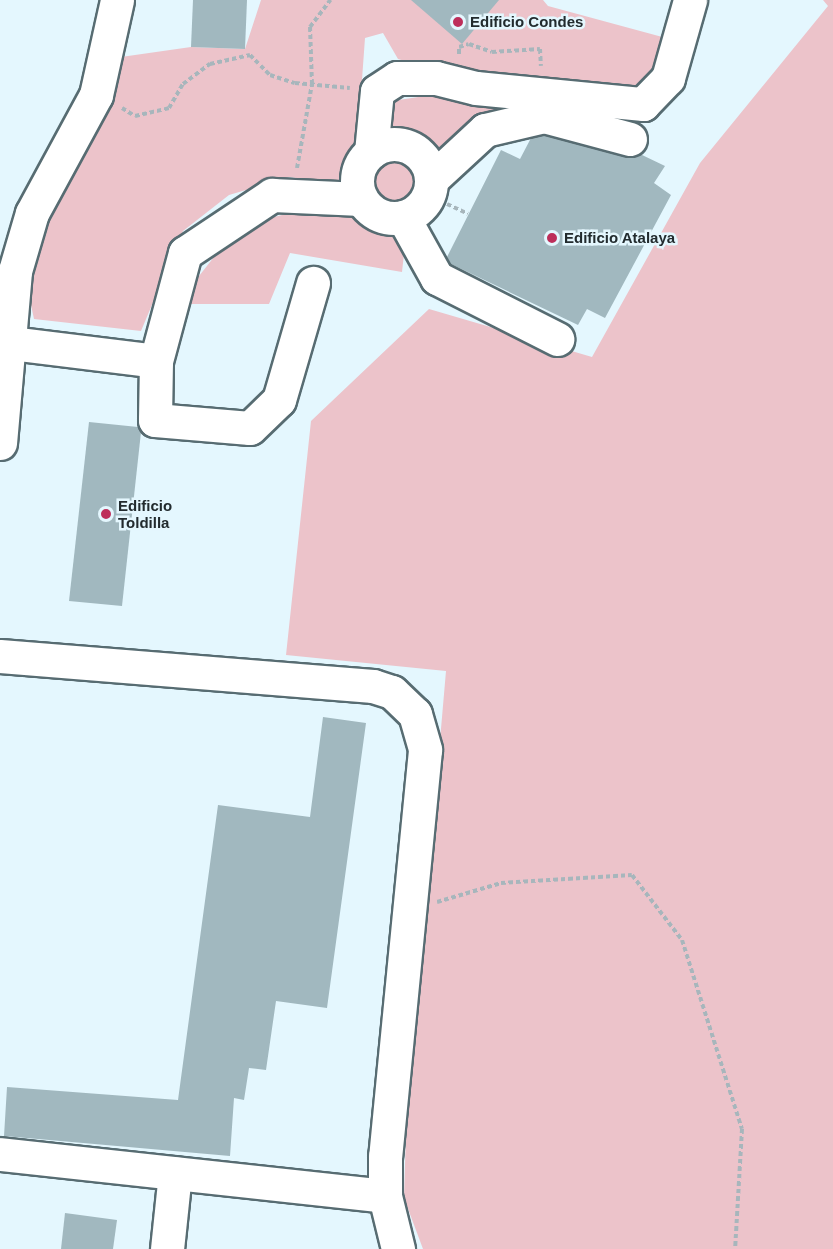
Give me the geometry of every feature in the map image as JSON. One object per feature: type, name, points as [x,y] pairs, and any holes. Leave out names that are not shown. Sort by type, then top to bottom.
[{"type":"street","points":[[0,442],[6,344],[15,271],[32,213],[96,95],[117,0]]},
{"type":"street","points":[[361,199],[360,167],[371,152],[377,91],[397,78],[436,78],[476,88],[539,91],[642,104],[668,78],[690,0]]},
{"type":"street","points":[[313,283],[279,400],[250,428],[155,420],[156,361],[185,253],[272,195],[361,199],[381,216],[403,218],[425,202],[432,179],[485,130],[544,116],[630,139]]},
{"type":"street","points":[[371,152],[396,143],[408,146],[420,153],[432,179]]},
{"type":"street","points":[[403,218],[437,278],[557,339]]},
{"type":"street","points":[[6,344],[156,361]]},
{"type":"street","points":[[0,656],[373,686],[392,692],[415,714],[425,750],[385,1156],[385,1196],[398,1249]]},
{"type":"street","points":[[0,1154],[385,1196]]},
{"type":"street","points":[[167,1249],[175,1173]]},
{"type":"path","points":[[292,196],[312,84],[310,27],[330,0]]},
{"type":"path","points":[[459,48],[469,44],[492,52],[540,49],[539,91]]},
{"type":"path","points":[[122,97],[122,108],[135,116],[169,108],[183,84],[210,64],[250,55],[270,75],[312,84],[377,91]]},
{"type":"path","points":[[408,911],[501,883],[632,875],[682,940],[742,1129],[735,1249]]},
{"type":"shaded area","points":[[261,0],[543,0],[548,6],[666,38],[656,76],[620,98],[451,74],[398,59],[383,33],[365,38],[357,149],[341,184],[289,177],[229,195],[183,231],[141,331],[34,319],[28,291],[49,213],[109,105],[121,57],[191,47],[245,49]]},
{"type":"shaded area","points":[[823,0],[833,0],[833,1249],[423,1249],[404,1198],[406,1132],[446,671],[286,655],[311,421],[429,309],[592,357],[700,163],[828,6]]},
{"type":"shaded area","points":[[458,91],[641,115],[639,138],[545,110],[443,154],[433,154],[408,136],[392,133],[392,101]]},
{"type":"shaded area","points":[[394,158],[410,165],[417,181],[410,197],[394,204],[378,197],[371,181],[378,165]]},
{"type":"shaded area","points":[[306,209],[355,214],[406,236],[402,272],[290,253],[269,304],[185,304],[188,290],[229,238],[266,219]]},
{"type":"building","points":[[193,0],[247,0],[245,49],[191,47]]},
{"type":"building","name":"Edificio Condes","points":[[411,0],[499,0],[462,44]]},
{"type":"building","name":"Edificio Atalaya","points":[[544,135],[625,157],[640,154],[665,166],[654,183],[671,195],[605,318],[587,309],[578,325],[451,264],[447,257],[501,150],[520,159],[531,138]]},
{"type":"building","name":"Edificio Toldilla","points":[[89,422],[138,427],[141,432],[122,606],[69,601]]},
{"type":"building","points":[[323,717],[366,723],[327,1008],[276,1001],[266,1070],[249,1068],[244,1100],[234,1098],[230,1156],[4,1136],[7,1087],[178,1100],[218,805],[310,817]]},
{"type":"building","points":[[65,1213],[117,1220],[113,1249],[61,1249]]},
{"type":"place","name":"Edificio Condes","points":[[458,22]]},
{"type":"place","name":"Edificio Atalaya","points":[[552,238]]},
{"type":"place","name":"Edificio Toldilla","points":[[106,514]]}]
